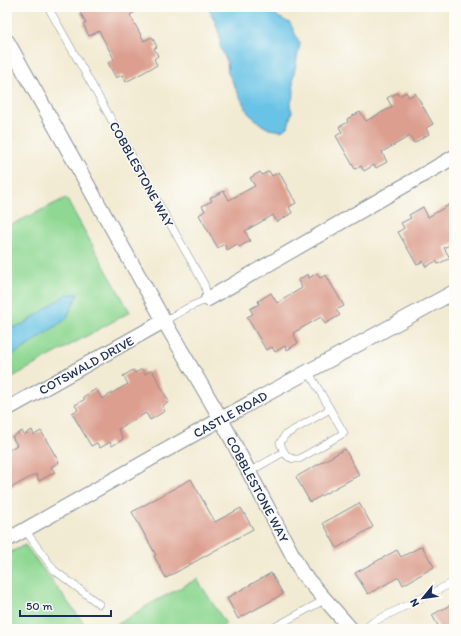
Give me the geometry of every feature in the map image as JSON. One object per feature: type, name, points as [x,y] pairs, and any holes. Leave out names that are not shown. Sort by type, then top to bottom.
[{"type":"street","name":"COBBLESTONE WAY","points":[[7,41],[164,322],[221,419],[302,572],[351,629]]},
{"type":"street","points":[[208,300],[454,157]]},
{"type":"street","name":"CASTLE ROAD","points":[[7,540],[221,419],[454,292]]},
{"type":"street","name":"COTSWALD DRIVE","points":[[7,410],[164,322]]},
{"type":"lane","name":"COBBLESTONE WAY","points":[[48,7],[204,284],[208,300]]},
{"type":"lane","points":[[164,322],[189,307],[208,300]]},
{"type":"lane","points":[[308,371],[344,433],[299,459],[292,460],[287,457],[280,443],[285,435],[330,409]]},
{"type":"lane","points":[[249,472],[284,452]]},
{"type":"lane","points":[[25,530],[54,570],[99,604]]},
{"type":"lane","points":[[365,629],[373,622],[450,584]]},
{"type":"lane","points":[[271,629],[326,599]]},
{"type":"green space","points":[[66,198],[130,312],[7,380],[7,227]]},
{"type":"green space","points":[[25,545],[88,629],[7,629],[7,554]]},
{"type":"green space","points":[[197,579],[226,624],[219,629],[110,629],[150,604]]},
{"type":"water","points":[[208,7],[268,7],[269,11],[275,13],[278,17],[290,23],[300,44],[293,79],[294,93],[290,106],[292,111],[288,127],[281,131],[269,129],[248,113],[228,73],[227,62],[220,46],[220,36]]},
{"type":"water","points":[[67,294],[78,294],[66,319],[23,349],[7,358],[7,330],[25,323]]},
{"type":"building","points":[[90,7],[144,7],[130,15],[144,41],[152,37],[157,47],[154,48],[158,56],[154,59],[157,65],[126,82],[122,75],[116,78],[108,63],[114,59],[99,31],[89,36],[83,24],[86,23],[80,12]]},
{"type":"building","points":[[406,92],[409,97],[415,93],[433,124],[426,128],[429,134],[414,143],[410,136],[382,152],[387,162],[376,168],[374,165],[364,171],[361,166],[355,169],[336,136],[342,132],[339,127],[348,122],[347,119],[360,112],[366,121],[392,107],[387,98],[397,93],[399,96]]},
{"type":"building","points":[[269,171],[272,176],[279,172],[296,203],[289,207],[292,213],[277,222],[273,215],[245,231],[250,241],[239,247],[237,244],[227,250],[224,244],[218,248],[199,215],[205,211],[202,206],[212,201],[210,198],[224,191],[229,200],[255,186],[250,178],[260,172],[262,175]]},
{"type":"building","points":[[454,202],[454,242],[444,248],[450,258],[438,264],[436,261],[426,267],[423,261],[417,265],[398,232],[404,228],[401,223],[411,218],[409,215],[423,207],[428,217]]},
{"type":"building","points":[[317,273],[320,278],[326,275],[344,306],[336,310],[340,315],[325,324],[321,317],[293,333],[298,343],[287,350],[285,346],[275,352],[272,347],[266,350],[247,317],[253,314],[250,309],[259,304],[258,301],[271,293],[277,303],[302,288],[298,280],[308,274],[309,278]]},
{"type":"building","points":[[142,369],[145,374],[152,370],[169,402],[162,406],[165,411],[150,420],[146,413],[118,429],[123,439],[112,446],[110,442],[100,448],[97,443],[91,446],[72,413],[78,410],[75,405],[85,399],[83,397],[96,389],[102,399],[128,384],[123,376],[133,370],[135,373]]},
{"type":"building","points":[[32,430],[34,435],[41,431],[59,462],[51,467],[55,472],[39,481],[36,474],[7,490],[7,451],[17,445],[12,437],[22,431],[24,435]]},
{"type":"building","points":[[345,449],[359,475],[310,502],[296,477]]},
{"type":"building","points":[[191,479],[215,522],[241,508],[253,529],[166,578],[154,556],[156,555],[132,512]]},
{"type":"building","points":[[359,503],[373,527],[337,548],[323,523]]},
{"type":"building","points":[[422,546],[434,567],[403,585],[399,577],[368,594],[355,573],[397,550],[401,557]]},
{"type":"building","points":[[271,573],[283,594],[238,619],[227,598]]},
{"type":"building","points":[[454,603],[454,629],[440,629],[432,615]]}]
